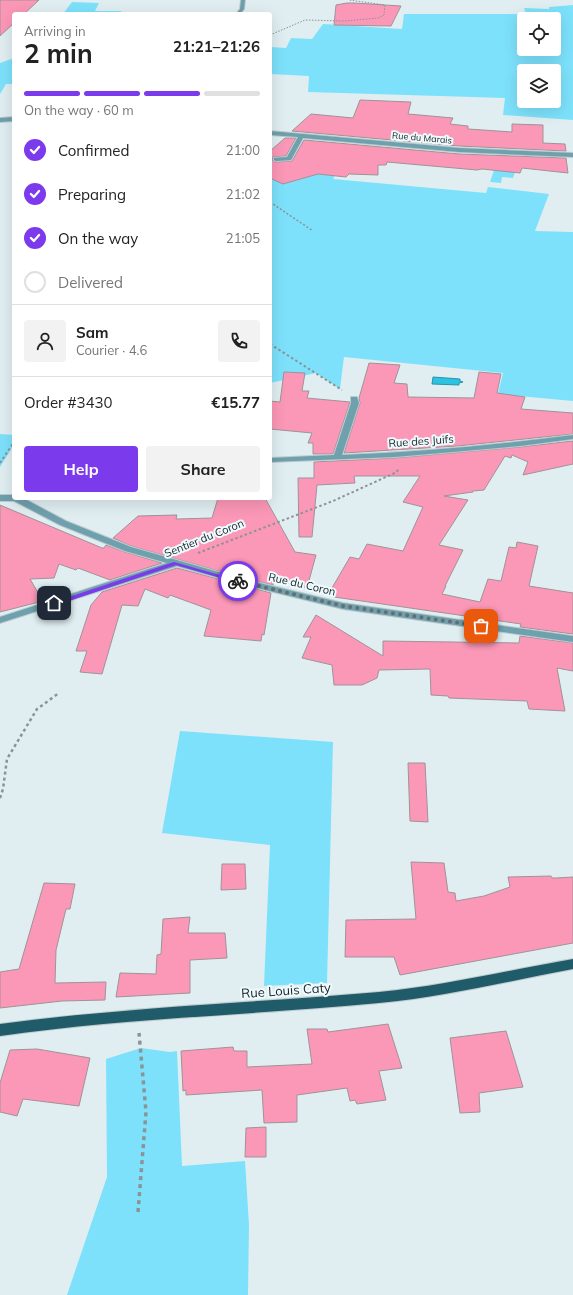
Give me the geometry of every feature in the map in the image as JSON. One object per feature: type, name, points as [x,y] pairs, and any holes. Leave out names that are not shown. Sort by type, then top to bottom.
[{"type":"main road","name":"Rue Louis Caty","points":[[0,1030],[58,1022],[381,997],[442,988],[573,964]]},
{"type":"street","points":[[240,12],[242,10],[243,0]]},
{"type":"street","points":[[0,120],[12,119]]},
{"type":"street","name":"Rue du Marais","points":[[272,133],[459,150],[573,155]]},
{"type":"street","points":[[288,166],[288,159],[301,136]]},
{"type":"street","points":[[276,159],[288,159]]},
{"type":"street","points":[[337,457],[355,403],[354,399]]},
{"type":"street","name":"Rue des Juifs","points":[[272,460],[395,455],[520,444],[573,437]]},
{"type":"street","points":[[0,498],[12,498]]},
{"type":"street","name":"Rue du Coron","points":[[20,500],[49,517],[93,536],[176,563],[284,593],[343,606],[573,639]]},
{"type":"street","name":"Sentier du Coron","points":[[0,620],[176,563]]},
{"type":"path","points":[[272,34],[305,20],[345,21],[378,18],[384,15],[385,5],[349,0]]},
{"type":"path","points":[[272,203],[313,231]]},
{"type":"path","points":[[272,345],[354,399]]},
{"type":"path","points":[[0,463],[12,445]]},
{"type":"path","name":"Sentier du Coron","points":[[176,563],[333,500],[396,472],[398,468],[395,455]]},
{"type":"path","points":[[0,798],[3,789],[7,759],[38,709],[59,693]]},
{"type":"path","points":[[138,1016],[146,1112],[138,1212]]},
{"type":"shaded area","points":[[72,2],[99,3],[95,11],[122,11],[120,12],[64,12]]},
{"type":"shaded area","points":[[573,5],[573,120],[503,115],[505,98],[308,92],[309,76],[272,74],[272,47],[286,48],[291,38],[312,39],[323,24],[402,29],[404,14],[517,14],[517,56],[561,56],[561,12],[525,12],[524,8],[549,9],[549,7]]},
{"type":"shaded area","points":[[12,59],[12,84],[6,84],[0,94],[0,63]]},
{"type":"shaded area","points":[[499,155],[521,156],[513,178],[502,177],[501,183],[490,182]]},
{"type":"shaded area","points":[[272,165],[338,170],[333,179],[486,193],[488,187],[549,194],[535,231],[573,232],[573,401],[498,394],[503,373],[344,357],[340,389],[316,373],[272,383]]},
{"type":"shaded area","points":[[433,377],[460,379],[460,381],[463,382],[459,383],[459,385],[432,384]]},
{"type":"shaded area","points":[[0,434],[12,435],[12,448],[0,467]]},
{"type":"shaded area","points":[[180,731],[333,742],[327,983],[264,986],[270,845],[162,833]]},
{"type":"shaded area","points":[[141,1048],[170,1052],[177,1051],[182,1166],[245,1161],[249,1225],[248,1295],[67,1295],[107,1177],[106,1059]]},
{"type":"building","points":[[0,0],[39,0],[26,12],[12,12],[12,25],[0,36]]},
{"type":"building","points":[[347,3],[401,6],[391,26],[334,25],[336,5]]},
{"type":"building","points":[[360,100],[411,102],[408,114],[453,118],[450,124],[468,126],[468,129],[512,132],[512,124],[543,125],[543,143],[565,144],[566,151],[459,146],[292,131],[311,114],[353,118]]},
{"type":"building","points":[[285,138],[296,138],[286,156],[273,157],[272,160],[272,149]]},
{"type":"building","points":[[304,140],[459,154],[566,158],[568,173],[522,168],[520,173],[387,162],[386,165],[378,165],[378,175],[349,174],[346,177],[318,174],[283,184],[272,179],[272,160],[275,162],[292,161]]},
{"type":"building","points":[[369,363],[400,365],[394,383],[407,384],[408,397],[474,398],[479,372],[501,374],[497,393],[525,397],[521,409],[573,413],[573,434],[457,446],[344,453],[360,403],[359,398]]},
{"type":"building","points":[[284,372],[305,373],[302,391],[309,391],[307,398],[350,402],[333,454],[313,454],[313,443],[308,443],[312,433],[272,429],[272,401],[280,402]]},
{"type":"building","points":[[573,441],[573,464],[523,475],[528,462],[512,455],[511,458],[505,456],[484,490],[444,496],[468,500],[439,545],[463,550],[442,594],[480,602],[488,579],[501,581],[509,547],[516,548],[517,542],[538,546],[529,586],[573,593],[573,634],[520,627],[521,624],[334,597],[336,595],[329,593],[350,557],[359,559],[367,544],[403,551],[423,507],[403,502],[420,476],[354,476],[355,483],[317,485],[312,537],[299,537],[298,478],[314,478],[314,462],[395,458]]},
{"type":"building","points":[[217,500],[266,500],[295,552],[316,555],[307,588],[274,580],[273,585],[243,578],[131,546],[113,538],[138,516],[177,515],[176,519],[212,518]]},
{"type":"building","points":[[0,505],[102,548],[106,545],[162,563],[110,580],[78,568],[76,570],[59,564],[54,578],[30,579],[43,601],[0,612]]},
{"type":"building","points":[[177,568],[271,593],[264,635],[262,634],[261,641],[204,636],[211,610],[170,595],[168,598],[145,589],[138,606],[122,605],[102,674],[80,672],[87,651],[76,651],[91,605],[102,592]]},
{"type":"building","points":[[316,615],[383,656],[383,641],[519,643],[520,636],[573,643],[573,671],[557,668],[565,711],[529,709],[527,701],[449,698],[448,696],[431,695],[430,669],[379,670],[377,678],[362,685],[334,685],[332,665],[302,658],[311,637],[303,637]]},
{"type":"building","points":[[408,763],[425,763],[428,822],[410,821]]},
{"type":"building","points":[[411,862],[444,863],[448,892],[455,893],[456,901],[484,896],[510,887],[508,877],[573,877],[573,943],[400,975],[394,957],[345,957],[346,920],[416,919]]},
{"type":"building","points":[[222,864],[245,864],[246,889],[221,890]]},
{"type":"building","points":[[44,883],[75,884],[70,909],[66,909],[56,950],[55,983],[106,982],[105,1000],[62,1001],[0,1008],[0,972],[19,969]]},
{"type":"building","points":[[190,917],[188,933],[225,933],[227,958],[190,960],[190,993],[116,997],[120,973],[156,974],[157,955],[161,954],[163,919]]},
{"type":"building","points":[[388,1024],[402,1068],[379,1071],[386,1100],[357,1104],[355,1100],[350,1101],[347,1088],[297,1095],[297,1122],[264,1123],[262,1090],[186,1095],[186,1090],[183,1091],[181,1051],[233,1047],[234,1051],[247,1051],[247,1067],[312,1064],[307,1029],[327,1029],[328,1032]]},
{"type":"building","points":[[506,1031],[523,1087],[479,1093],[480,1112],[460,1113],[450,1038]]},
{"type":"building","points":[[37,1049],[90,1058],[79,1106],[23,1099],[17,1116],[0,1112],[0,1083],[10,1050]]},
{"type":"building","points":[[266,1127],[266,1157],[245,1157],[246,1128]]},
{"type":"way so far","points":[[238,581],[343,606],[481,626]]},
{"type":"route","points":[[54,603],[176,563],[238,581]]}]
